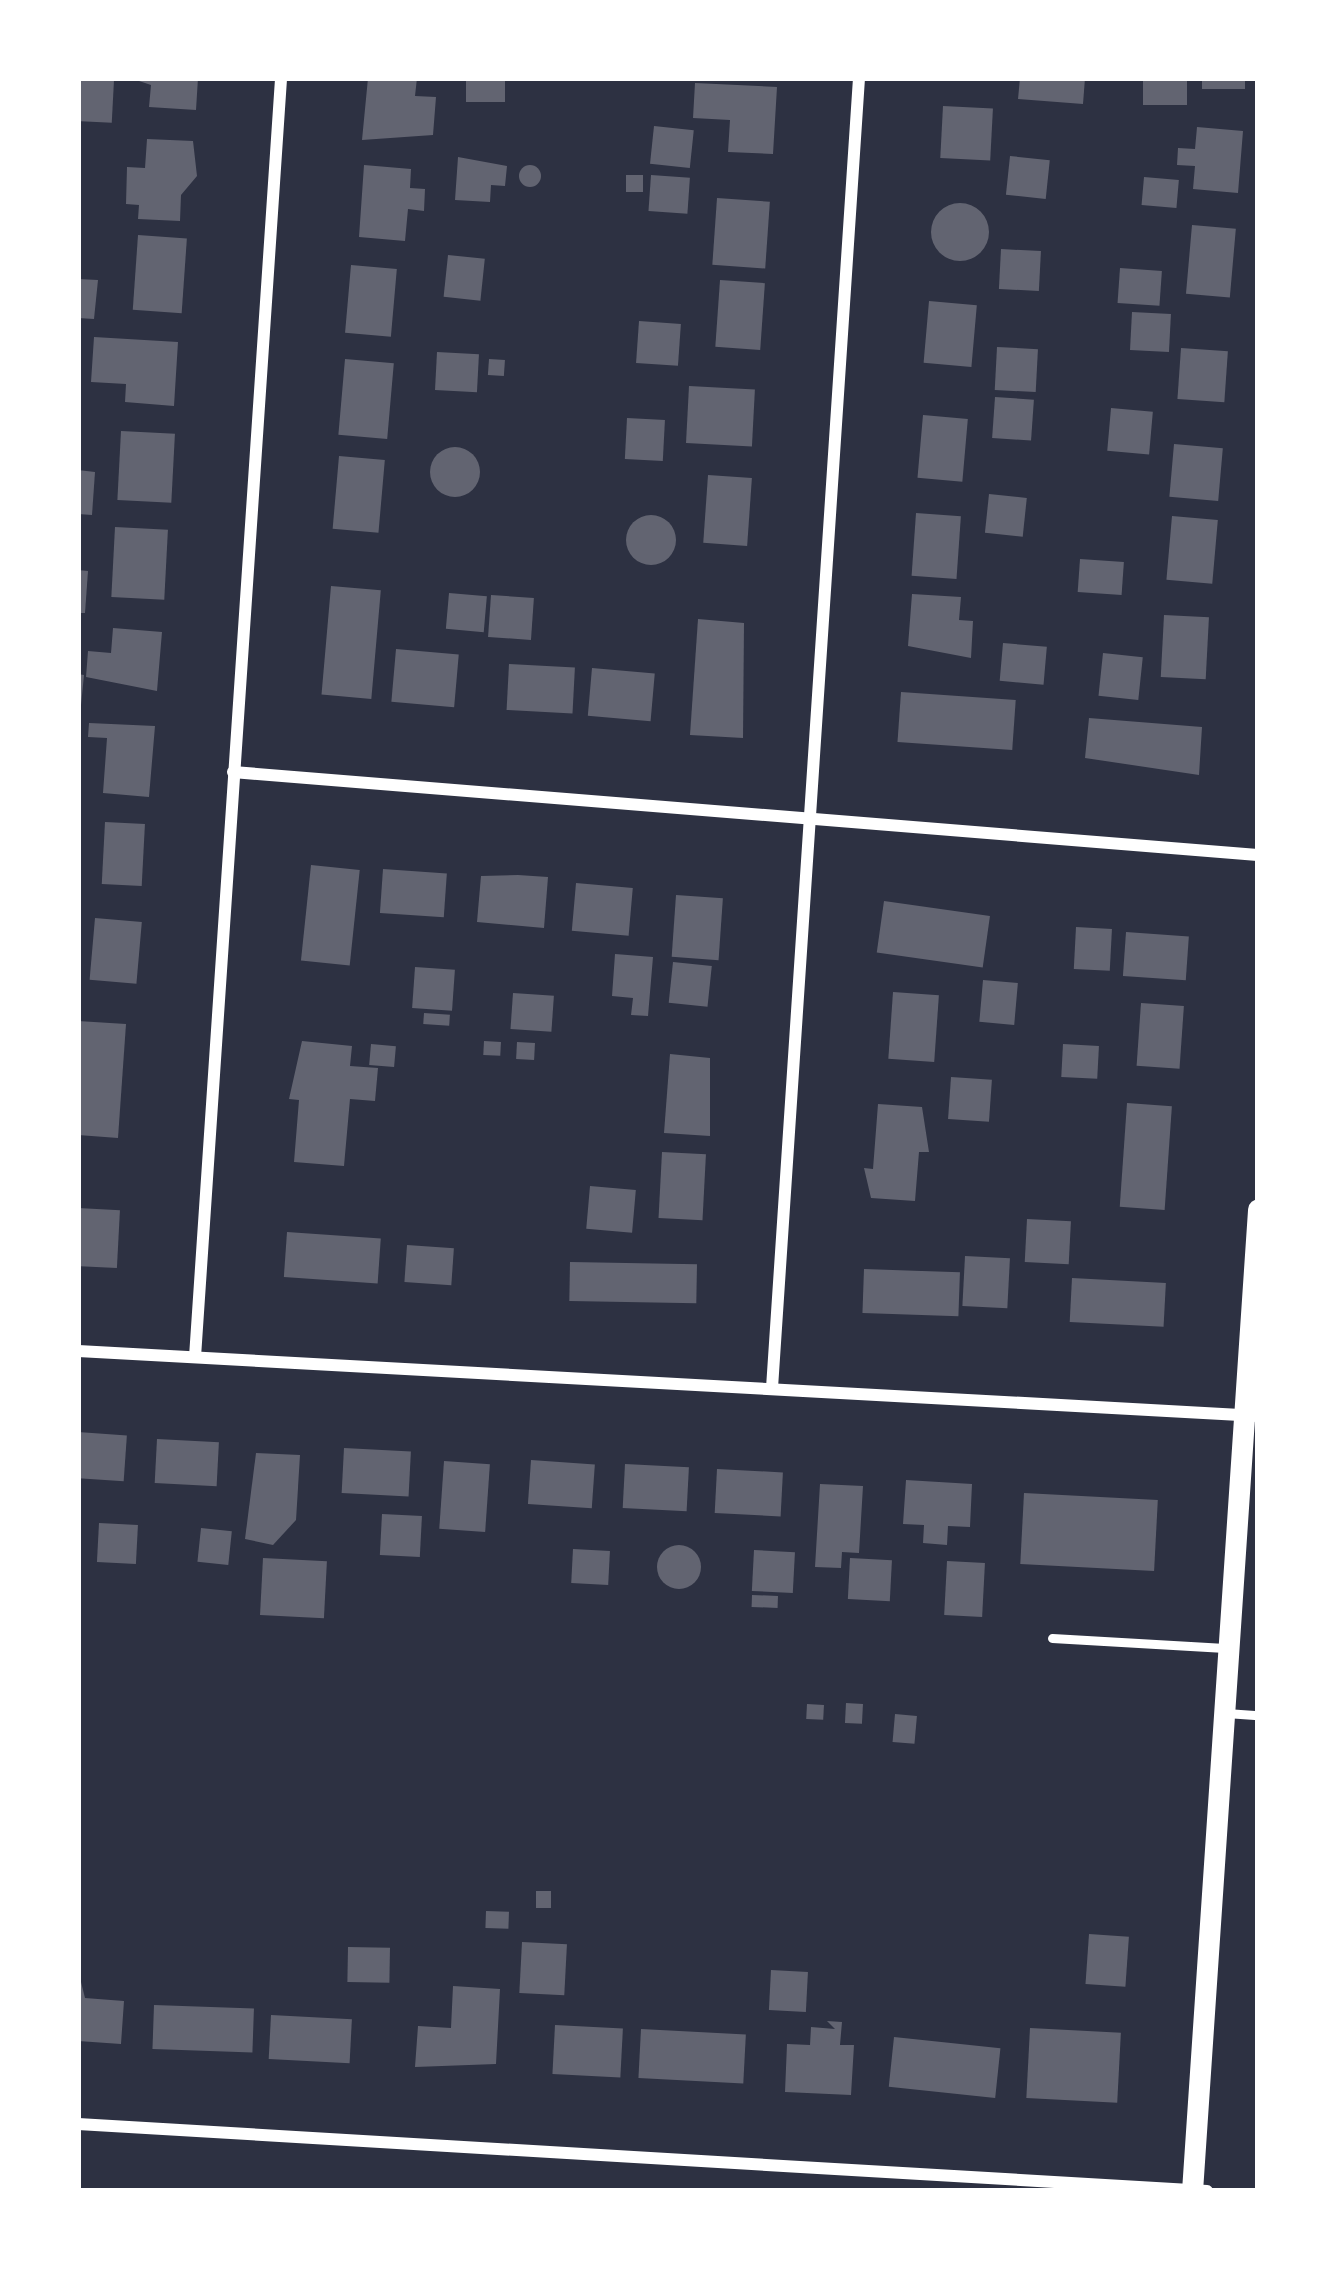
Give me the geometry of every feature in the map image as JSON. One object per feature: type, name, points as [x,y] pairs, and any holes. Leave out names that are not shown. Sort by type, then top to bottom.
[{"type":"street","points":[[195,1358],[280,78]]},
{"type":"street","points":[[772,1388],[859,78]]},
{"type":"street","points":[[232,772],[1258,855]]},
{"type":"street","points":[[1192,2191],[1220,1713],[1250,1415],[1258,1209]]},
{"type":"street","points":[[78,1351],[1250,1415]]},
{"type":"street","points":[[78,2124],[1207,2191]]},
{"type":"lane","points":[[1052,1638],[1225,1648]]},
{"type":"lane","points":[[1220,1713],[1258,1715]]},
{"type":"building","points":[[130,78],[198,78],[196,110],[149,107],[151,85]]},
{"type":"building","points":[[368,78],[417,78],[415,96],[436,97],[433,135],[362,140]]},
{"type":"building","points":[[466,78],[505,78],[505,102],[466,102]]},
{"type":"building","points":[[1020,78],[1085,78],[1083,104],[1018,99]]},
{"type":"building","points":[[1143,78],[1187,78],[1187,105],[1143,105]]},
{"type":"building","points":[[1202,78],[1245,78],[1245,89],[1202,89]]},
{"type":"building","points":[[78,79],[114,81],[112,123],[78,121]]},
{"type":"building","points":[[695,83],[777,87],[773,154],[728,152],[730,120],[693,118]]},
{"type":"building","points":[[943,106],[993,109],[990,161],[940,158]]},
{"type":"building","points":[[654,126],[694,130],[690,168],[650,164]]},
{"type":"building","points":[[1197,127],[1243,131],[1238,193],[1193,189],[1195,166],[1177,165],[1178,148],[1195,149]]},
{"type":"building","points":[[147,139],[193,141],[197,176],[181,195],[180,221],[138,219],[139,205],[126,204],[127,167],[145,168]]},
{"type":"building","points":[[1010,156],[1050,160],[1046,199],[1006,195]]},
{"type":"building","points":[[458,157],[507,166],[505,186],[491,185],[490,202],[455,200]]},
{"type":"building","points":[[364,165],[411,169],[410,188],[425,189],[424,211],[408,209],[405,241],[359,237]]},
{"type":"building","points":[[530,165],[541,176],[530,187],[519,176]]},
{"type":"building","points":[[626,175],[643,175],[643,192],[626,192]]},
{"type":"building","points":[[651,175],[690,178],[687,214],[648,211]]},
{"type":"building","points":[[1144,177],[1179,180],[1176,208],[1142,205]]},
{"type":"building","points":[[717,198],[770,202],[765,269],[712,265]]},
{"type":"building","points":[[960,203],[981,211],[989,232],[981,253],[960,261],[939,253],[931,232],[939,211]]},
{"type":"building","points":[[1192,225],[1236,229],[1230,298],[1186,294]]},
{"type":"building","points":[[138,235],[187,238],[182,313],[133,310]]},
{"type":"building","points":[[1001,249],[1041,251],[1039,291],[999,289]]},
{"type":"building","points":[[448,255],[485,259],[480,301],[444,297]]},
{"type":"building","points":[[351,265],[397,269],[391,337],[345,333]]},
{"type":"building","points":[[1120,268],[1162,271],[1159,306],[1118,303]]},
{"type":"building","points":[[78,279],[98,280],[94,319],[78,318]]},
{"type":"building","points":[[720,280],[765,283],[760,350],[715,347]]},
{"type":"building","points":[[929,301],[977,305],[971,367],[924,363]]},
{"type":"building","points":[[1132,312],[1171,314],[1169,352],[1130,350]]},
{"type":"building","points":[[639,321],[681,324],[678,366],[636,363]]},
{"type":"building","points":[[94,337],[178,342],[174,406],[125,402],[126,384],[91,382]]},
{"type":"building","points":[[997,347],[1038,349],[1036,392],[995,390]]},
{"type":"building","points":[[1181,348],[1228,351],[1224,402],[1177,399]]},
{"type":"building","points":[[437,352],[479,354],[477,392],[435,390]]},
{"type":"building","points":[[345,359],[394,363],[387,439],[338,435]]},
{"type":"building","points":[[489,359],[505,360],[504,376],[488,375]]},
{"type":"building","points":[[689,386],[755,389],[752,446],[686,443]]},
{"type":"building","points":[[995,397],[1034,400],[1031,441],[992,438]]},
{"type":"building","points":[[1111,408],[1153,412],[1149,454],[1107,451]]},
{"type":"building","points":[[923,415],[968,419],[962,482],[918,478]]},
{"type":"building","points":[[627,418],[665,420],[663,461],[625,459]]},
{"type":"building","points":[[121,431],[175,434],[171,503],[117,500]]},
{"type":"building","points":[[1174,444],[1223,448],[1218,501],[1169,497]]},
{"type":"building","points":[[455,447],[473,454],[480,472],[473,490],[455,497],[437,490],[430,472],[437,454]]},
{"type":"building","points":[[339,456],[385,460],[378,533],[333,529]]},
{"type":"building","points":[[78,470],[95,472],[92,515],[78,514]]},
{"type":"building","points":[[708,475],[752,478],[747,546],[703,543]]},
{"type":"building","points":[[989,494],[1027,498],[1023,537],[985,533]]},
{"type":"building","points":[[916,513],[961,516],[956,579],[912,576]]},
{"type":"building","points":[[651,515],[669,522],[676,540],[669,558],[651,565],[633,558],[626,540],[633,522]]},
{"type":"building","points":[[1172,516],[1218,520],[1212,584],[1166,580]]},
{"type":"building","points":[[115,527],[168,530],[164,600],[111,597]]},
{"type":"building","points":[[1080,559],[1124,562],[1122,595],[1078,592]]},
{"type":"building","points":[[78,570],[88,571],[85,613],[78,613]]},
{"type":"building","points":[[331,586],[381,590],[371,699],[322,695]]},
{"type":"building","points":[[449,593],[487,596],[484,632],[446,629]]},
{"type":"building","points":[[912,594],[961,597],[959,620],[973,621],[971,658],[908,646]]},
{"type":"building","points":[[491,595],[534,598],[531,640],[488,637]]},
{"type":"building","points":[[1164,615],[1209,617],[1206,679],[1161,677]]},
{"type":"building","points":[[698,619],[744,623],[743,738],[690,735]]},
{"type":"building","points":[[113,628],[162,632],[157,691],[86,677],[88,651],[111,653]]},
{"type":"building","points":[[1003,643],[1047,647],[1044,685],[1000,681]]},
{"type":"building","points":[[396,649],[459,654],[454,707],[391,702]]},
{"type":"building","points":[[1103,653],[1143,657],[1138,700],[1099,696]]},
{"type":"building","points":[[509,664],[575,667],[573,713],[507,710]]},
{"type":"building","points":[[592,668],[655,673],[651,721],[588,716]]},
{"type":"building","points":[[78,674],[84,675],[81,705],[78,705]]},
{"type":"building","points":[[901,692],[1016,700],[1012,750],[898,742]]},
{"type":"building","points":[[1089,718],[1202,727],[1199,775],[1085,758]]},
{"type":"building","points":[[89,723],[155,726],[149,797],[103,793],[107,738],[88,737]]},
{"type":"building","points":[[105,822],[145,824],[142,886],[102,884]]},
{"type":"building","points":[[311,865],[360,870],[350,966],[301,960]]},
{"type":"building","points":[[383,869],[447,873],[444,917],[380,913]]},
{"type":"building","points":[[481,876],[548,877],[544,928],[477,922]]},
{"type":"building","points":[[576,883],[633,888],[629,936],[572,931]]},
{"type":"building","points":[[676,895],[723,898],[719,960],[672,957]]},
{"type":"building","points":[[884,901],[990,916],[983,967],[877,952]]},
{"type":"building","points":[[95,918],[142,922],[136,984],[90,980]]},
{"type":"building","points":[[1076,927],[1112,929],[1110,971],[1074,969]]},
{"type":"building","points":[[1126,932],[1189,936],[1186,980],[1123,976]]},
{"type":"building","points":[[615,954],[653,957],[648,1016],[631,1015],[633,998],[612,996]]},
{"type":"building","points":[[673,962],[712,966],[708,1007],[669,1003]]},
{"type":"building","points":[[415,967],[455,970],[452,1011],[412,1008]]},
{"type":"building","points":[[983,980],[1018,983],[1014,1025],[979,1022]]},
{"type":"building","points":[[893,992],[939,995],[934,1062],[888,1059]]},
{"type":"building","points":[[513,993],[554,996],[551,1032],[510,1029]]},
{"type":"building","points":[[1141,1003],[1184,1006],[1180,1069],[1137,1066]]},
{"type":"building","points":[[424,1013],[450,1015],[449,1026],[423,1024]]},
{"type":"building","points":[[78,1021],[126,1024],[118,1138],[78,1135]]},
{"type":"building","points":[[302,1041],[352,1046],[350,1066],[378,1068],[375,1101],[350,1099],[344,1166],[294,1162],[299,1100],[289,1099]]},
{"type":"building","points":[[484,1041],[501,1042],[500,1056],[483,1055]]},
{"type":"building","points":[[517,1042],[535,1043],[534,1060],[516,1059]]},
{"type":"building","points":[[371,1044],[396,1046],[394,1067],[369,1065]]},
{"type":"building","points":[[1063,1044],[1099,1046],[1097,1079],[1061,1077]]},
{"type":"building","points":[[670,1054],[710,1058],[710,1136],[664,1133]]},
{"type":"building","points":[[951,1077],[992,1080],[989,1122],[948,1119]]},
{"type":"building","points":[[1127,1103],[1172,1106],[1165,1210],[1120,1207]]},
{"type":"building","points":[[878,1104],[922,1107],[929,1152],[919,1152],[915,1201],[871,1198],[864,1168],[873,1169]]},
{"type":"building","points":[[662,1152],[706,1154],[702,1220],[659,1218]]},
{"type":"building","points":[[590,1186],[636,1190],[632,1233],[586,1229]]},
{"type":"building","points":[[78,1208],[120,1210],[117,1268],[78,1266]]},
{"type":"building","points":[[1027,1219],[1071,1221],[1069,1264],[1025,1262]]},
{"type":"building","points":[[287,1232],[381,1239],[378,1283],[284,1277]]},
{"type":"building","points":[[407,1245],[454,1248],[451,1285],[404,1282]]},
{"type":"building","points":[[965,1256],[1010,1258],[1007,1308],[962,1306]]},
{"type":"building","points":[[570,1262],[697,1264],[696,1303],[569,1301]]},
{"type":"building","points":[[864,1269],[960,1272],[958,1316],[862,1313]]},
{"type":"building","points":[[1072,1278],[1166,1283],[1164,1327],[1070,1322]]},
{"type":"building","points":[[78,1432],[127,1435],[124,1481],[78,1478]]},
{"type":"building","points":[[157,1439],[219,1442],[217,1486],[155,1483]]},
{"type":"building","points":[[344,1448],[411,1452],[409,1496],[342,1493]]},
{"type":"building","points":[[256,1453],[300,1455],[296,1520],[273,1545],[245,1539]]},
{"type":"building","points":[[531,1460],[595,1464],[592,1508],[528,1504]]},
{"type":"building","points":[[444,1461],[490,1464],[485,1532],[439,1529]]},
{"type":"building","points":[[625,1464],[689,1467],[687,1511],[623,1508]]},
{"type":"building","points":[[717,1469],[783,1472],[781,1516],[715,1513]]},
{"type":"building","points":[[906,1480],[972,1484],[970,1527],[948,1526],[947,1545],[923,1543],[924,1525],[903,1524]]},
{"type":"building","points":[[820,1484],[863,1486],[859,1553],[842,1552],[841,1568],[815,1567]]},
{"type":"building","points":[[1024,1493],[1158,1500],[1154,1571],[1020,1564]]},
{"type":"building","points":[[382,1514],[422,1516],[420,1557],[380,1555]]},
{"type":"building","points":[[99,1523],[138,1525],[136,1564],[97,1562]]},
{"type":"building","points":[[201,1528],[232,1531],[228,1565],[197,1562]]},
{"type":"building","points":[[679,1545],[695,1551],[701,1567],[695,1583],[679,1589],[663,1583],[657,1567],[663,1551]]},
{"type":"building","points":[[573,1549],[610,1551],[608,1585],[571,1583]]},
{"type":"building","points":[[754,1550],[795,1552],[793,1593],[752,1591]]},
{"type":"building","points":[[263,1558],[327,1561],[324,1618],[260,1615]]},
{"type":"building","points":[[850,1558],[892,1560],[890,1601],[848,1599]]},
{"type":"building","points":[[947,1561],[985,1563],[982,1617],[944,1615]]},
{"type":"building","points":[[752,1595],[778,1596],[778,1608],[752,1607]]},
{"type":"building","points":[[846,1703],[863,1704],[862,1724],[845,1723]]},
{"type":"building","points":[[807,1704],[824,1705],[823,1720],[806,1719]]},
{"type":"building","points":[[895,1714],[917,1716],[914,1744],[893,1742]]},
{"type":"building","points":[[536,1891],[551,1891],[551,1908],[536,1908]]},
{"type":"building","points":[[486,1911],[509,1912],[508,1929],[485,1928]]},
{"type":"building","points":[[1089,1934],[1129,1937],[1125,1987],[1086,1984]]},
{"type":"building","points":[[522,1942],[567,1944],[564,1995],[519,1993]]},
{"type":"building","points":[[348,1947],[390,1948],[389,1983],[347,1982]]},
{"type":"building","points":[[78,1970],[85,1998],[124,2001],[121,2044],[78,2041]]},
{"type":"building","points":[[771,1970],[808,1972],[806,2012],[769,2010]]},
{"type":"building","points":[[453,1986],[500,1989],[496,2064],[415,2067],[418,2026],[451,2028]]},
{"type":"building","points":[[154,2005],[254,2008],[252,2052],[152,2049]]},
{"type":"building","points":[[271,2015],[352,2019],[350,2063],[269,2059]]},
{"type":"building","points":[[827,2021],[842,2022],[840,2045],[854,2045],[851,2095],[785,2092],[787,2044],[810,2045],[811,2027],[835,2029]]},
{"type":"building","points":[[555,2025],[623,2029],[620,2077],[552,2074]]},
{"type":"building","points":[[1030,2028],[1121,2033],[1117,2103],[1026,2098]]},
{"type":"building","points":[[641,2029],[746,2034],[743,2083],[638,2078]]},
{"type":"building","points":[[894,2037],[1000,2048],[995,2098],[889,2087]]}]
